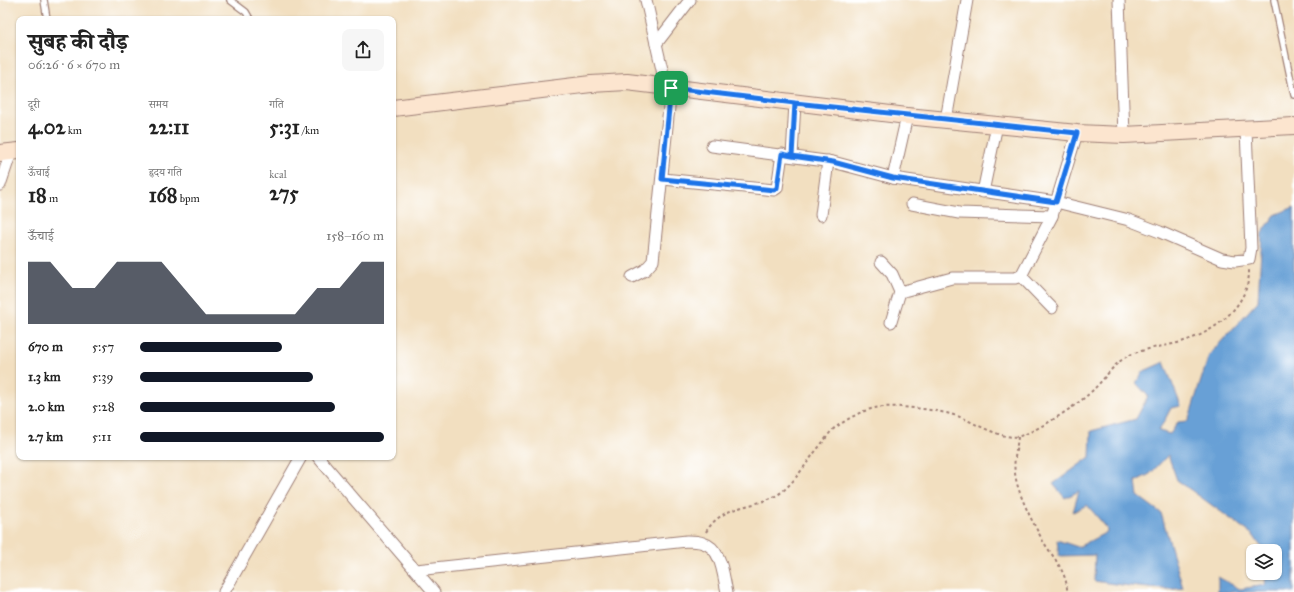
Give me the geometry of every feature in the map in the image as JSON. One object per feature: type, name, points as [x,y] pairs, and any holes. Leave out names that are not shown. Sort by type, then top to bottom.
[{"type":"main road","points":[[396,108],[591,84],[626,82],[907,116],[1077,133],[1124,135],[1246,130],[1294,126]]},
{"type":"street","points":[[632,277],[645,270],[653,262],[662,179],[669,88],[656,44],[646,0]]},
{"type":"street","points":[[656,44],[690,0]]},
{"type":"street","points":[[946,120],[967,0]]},
{"type":"street","points":[[1119,0],[1124,135]]},
{"type":"street","points":[[662,179],[774,190],[777,188],[787,155],[795,103]]},
{"type":"street","points":[[893,178],[907,116]]},
{"type":"street","points":[[983,192],[996,125]]},
{"type":"street","points":[[712,146],[828,161],[893,178],[1056,202],[1135,222],[1222,259],[1235,261],[1249,259],[1251,248],[1246,130]]},
{"type":"street","points":[[900,292],[952,278],[1015,278],[1020,276],[1052,216],[1077,133]]},
{"type":"street","points":[[0,185],[10,152]]},
{"type":"street","points":[[821,215],[828,161]]},
{"type":"street","points":[[912,204],[959,213],[1052,216]]},
{"type":"street","points":[[881,262],[892,274],[900,292],[891,322]]},
{"type":"street","points":[[1020,276],[1052,308]]},
{"type":"street","points":[[224,592],[299,460]]},
{"type":"street","points":[[321,460],[434,592]]},
{"type":"street","points":[[416,570],[687,541],[704,543],[712,548],[719,560],[727,592]]},
{"type":"lane","points":[[44,0],[47,16]]},
{"type":"lane","points":[[230,0],[246,12],[248,16]]},
{"type":"lane","points":[[1274,0],[1294,95]]},
{"type":"lane","points":[[1287,61],[1294,62]]},
{"type":"path","points":[[704,543],[706,532],[718,516],[764,500],[782,491],[834,428],[858,413],[889,406],[927,410],[959,416],[1001,434],[1018,436],[1036,428],[1081,401],[1126,358],[1142,351],[1188,340],[1204,333],[1221,320],[1233,310],[1243,298],[1249,278],[1249,259]]},
{"type":"path","points":[[1018,436],[1015,473],[1021,495],[1042,540],[1062,571],[1068,584],[1067,592]]},
{"type":"water","points":[[1294,207],[1294,592],[1218,592],[1218,577],[1240,589],[1265,585],[1265,580],[1282,580],[1282,544],[1259,544],[1253,535],[1177,480],[1168,455],[1150,474],[1136,481],[1138,496],[1161,513],[1183,588],[1166,589],[1127,586],[1094,581],[1095,555],[1059,556],[1057,540],[1078,547],[1107,532],[1106,527],[1087,505],[1073,512],[1079,491],[1065,498],[1053,484],[1090,457],[1091,431],[1136,419],[1148,396],[1136,383],[1144,371],[1164,362],[1181,406],[1171,408],[1159,431],[1170,434],[1178,422],[1188,421],[1209,355],[1258,301],[1262,233],[1275,215]]},
{"type":"route","points":[[671,88],[662,179],[774,190],[777,188],[782,154],[792,156],[795,103],[1077,133],[1056,202],[893,178],[833,162],[792,156],[795,103],[671,88]]}]
